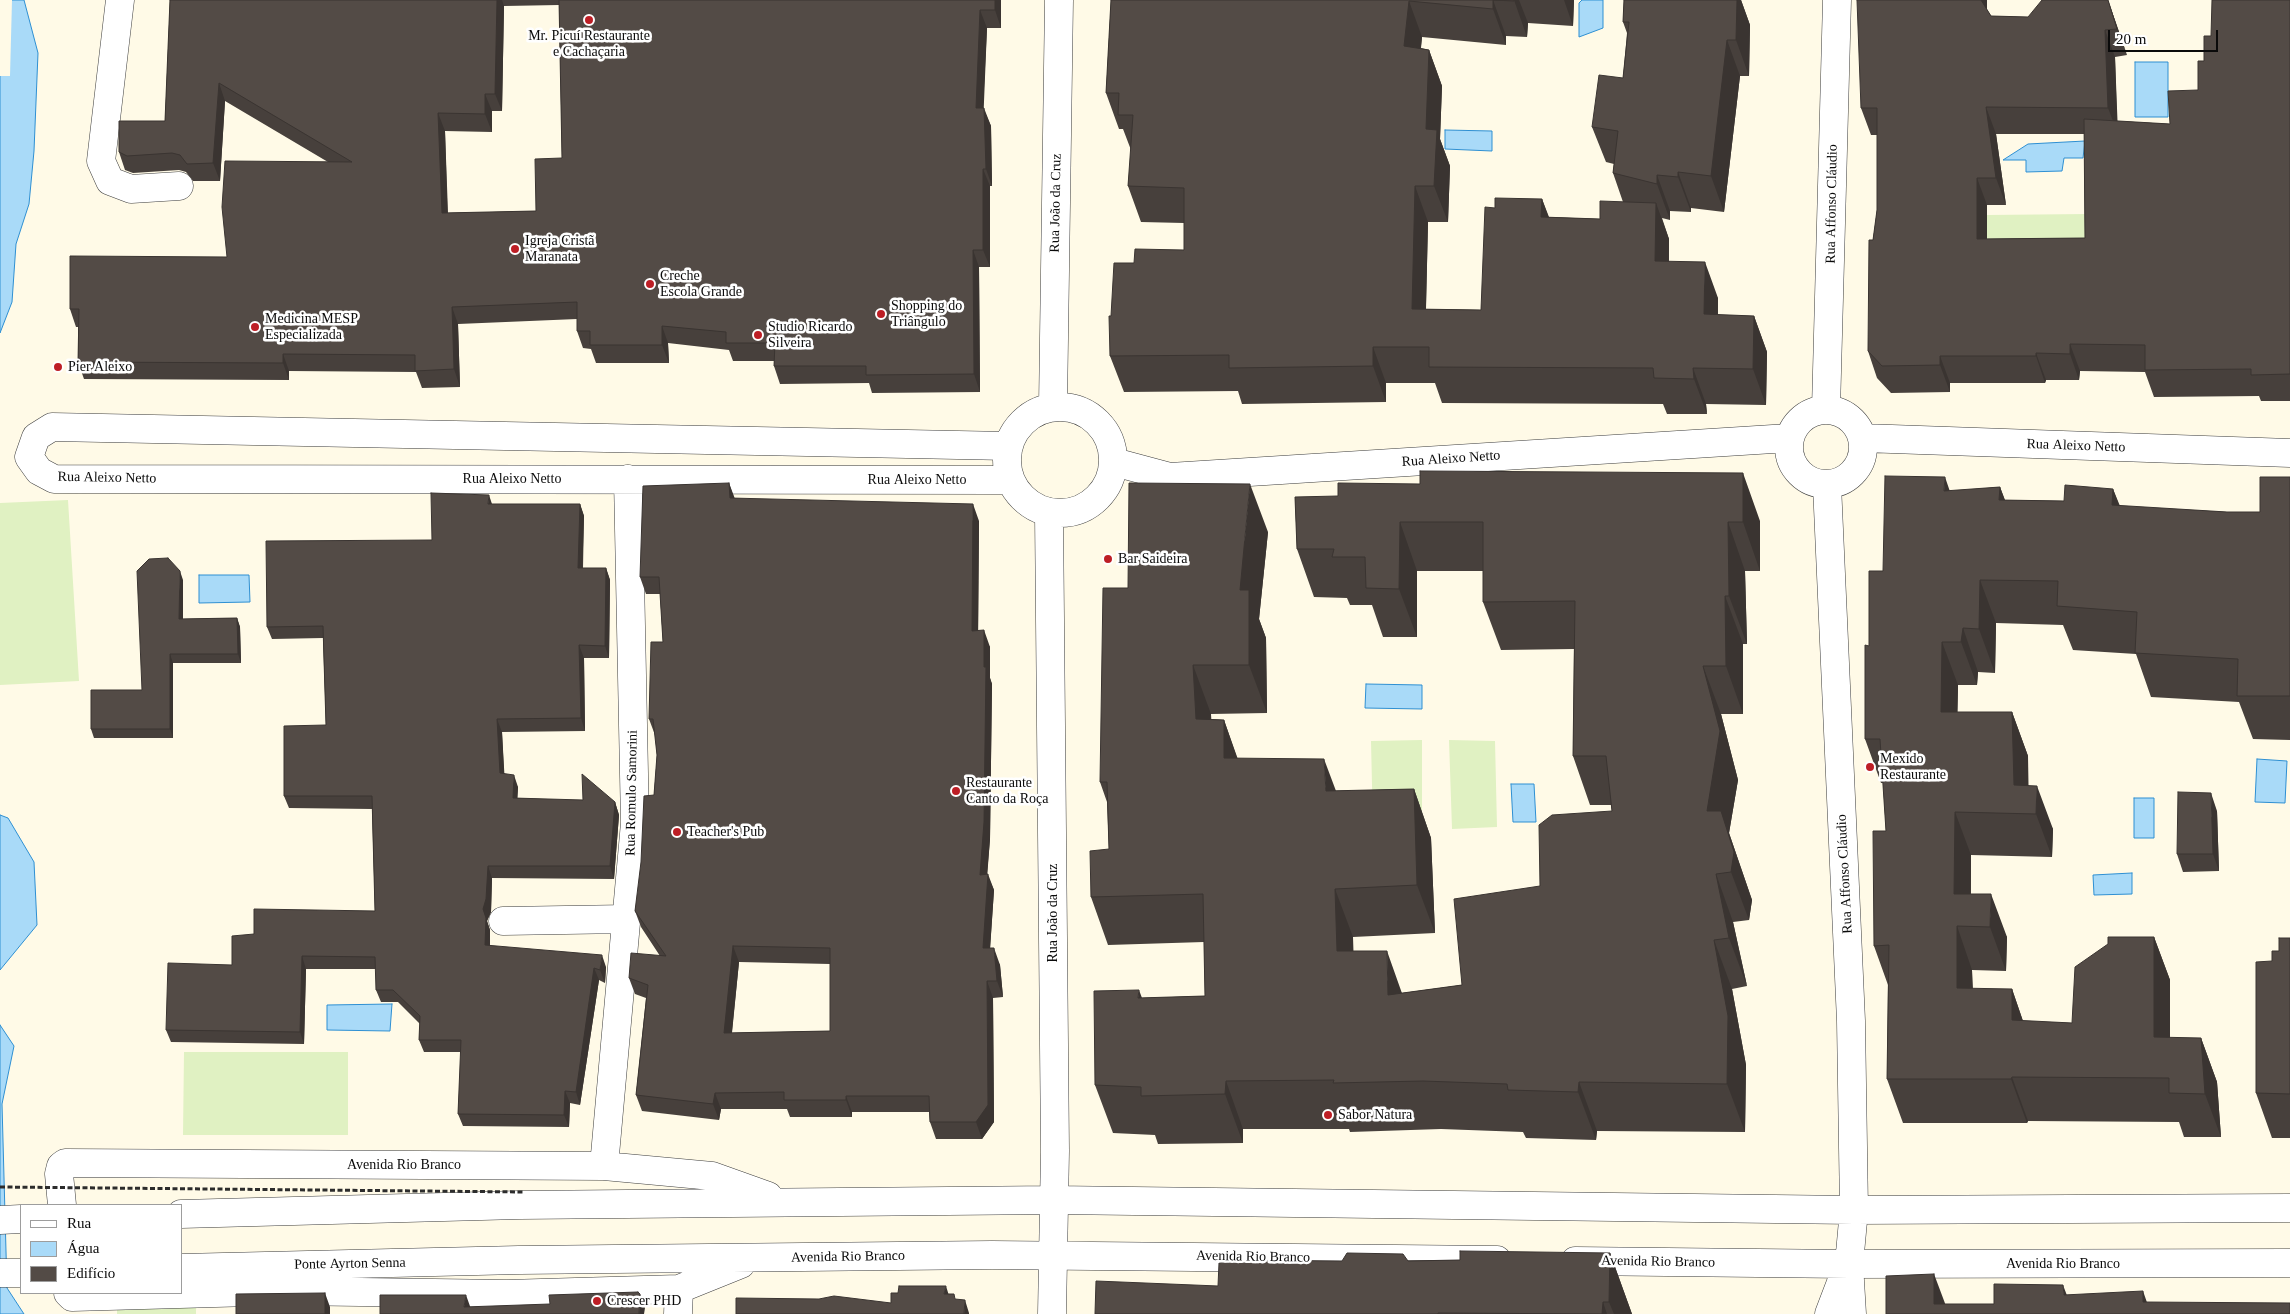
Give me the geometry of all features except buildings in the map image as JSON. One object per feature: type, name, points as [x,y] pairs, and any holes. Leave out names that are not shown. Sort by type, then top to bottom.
[{"type":"street","points":[[120,0],[101,161],[110,181],[131,189],[179,186]]},
{"type":"street","name":"Rua João da Cruz","points":[[1053,406],[1059,0]]},
{"type":"street","name":"Rua Affonso Cláudio","points":[[1826,409],[1837,0]]},
{"type":"street","points":[[1053,406],[1071,407],[1088,414],[1103,426],[1111,444],[1114,462],[1108,485],[1094,503],[1072,513],[1049,513],[1025,501],[1010,480],[1006,463],[1008,446],[1017,427],[1033,414],[1053,406]]},
{"type":"street","points":[[1826,409],[1850,417],[1858,427],[1862,438],[1863,455],[1856,470],[1843,480],[1827,485],[1810,481],[1796,470],[1789,455],[1789,438],[1794,426],[1802,417],[1814,410],[1826,409]]},
{"type":"street","name":"Rua Aleixo Netto","points":[[1008,446],[52,427],[36,437],[29,457],[39,471],[54,479],[1010,480]]},
{"type":"street","name":"Rua Aleixo Netto","points":[[1114,462],[1170,477],[1789,438]]},
{"type":"street","name":"Rua Aleixo Netto","points":[[1862,438],[2290,453]]},
{"type":"street","name":"Rua Romulo Samorini","points":[[604,1166],[635,823],[628,479]]},
{"type":"street","name":"Rua Affonso Cláudio","points":[[1827,485],[1851,1021],[1854,1210],[1849,1264],[1852,1314]]},
{"type":"street","name":"Rua João da Cruz","points":[[1049,513],[1054,1200],[1052,1314]]},
{"type":"street","points":[[503,921],[626,919]]},
{"type":"street","name":"Avenida Rio Branco","points":[[62,1204],[60,1174],[61,1166],[65,1163],[604,1166],[712,1176],[783,1202]]},
{"type":"street","points":[[182,1214],[522,1198]]},
{"type":"street","name":"Avenida Rio Branco","points":[[522,1198],[783,1202],[1054,1200],[1854,1210],[2290,1208]]},
{"type":"street","points":[[0,1220],[20,1219]]},
{"type":"street","name":"Avenida Rio Branco","points":[[519,1260],[1054,1255],[1520,1260]]},
{"type":"street","name":"Avenida Rio Branco","points":[[182,1294],[287,1291],[507,1294],[678,1301],[757,1258]]},
{"type":"street","name":"Ponte Ayrton Senna","points":[[182,1268],[519,1260]]},
{"type":"street","name":"Avenida Rio Branco","points":[[1550,1260],[1849,1264],[2290,1263]]},
{"type":"street","name":"Rua Affonso Cláudio","points":[[1828,1314],[1849,1264]]},
{"type":"street","points":[[0,1273],[20,1272]]},
{"type":"street","name":"Avenida Rio Branco","points":[[69,1294],[72,1297],[180,1294]]},
{"type":"path","points":[[0,1187],[522,1198]]},
{"type":"green space","points":[[2088,214],[2088,264],[1986,263],[1986,215]]},
{"type":"green space","points":[[68,500],[79,681],[0,685],[0,503]]},
{"type":"green space","points":[[1422,740],[1422,828],[1373,829],[1371,741]]},
{"type":"green space","points":[[1449,740],[1495,741],[1497,827],[1452,829]]},
{"type":"green space","points":[[184,1052],[348,1052],[348,1135],[183,1135]]},
{"type":"green space","points":[[117,1300],[196,1300],[196,1314],[117,1314]]},
{"type":"water","points":[[0,0],[24,0],[38,53],[34,151],[29,204],[16,244],[12,302],[0,333]]},
{"type":"water","points":[[1582,0],[1603,0],[1603,28],[1579,37],[1579,3]]},
{"type":"water","points":[[2135,62],[2168,62],[2168,117],[2135,117]]},
{"type":"water","points":[[1445,130],[1492,131],[1492,151],[1445,149]]},
{"type":"water","points":[[2085,141],[2083,158],[2064,158],[2062,171],[2026,172],[2026,160],[2003,160],[2028,144]]},
{"type":"water","points":[[199,575],[249,575],[250,602],[199,603]]},
{"type":"water","points":[[1366,684],[1422,685],[1422,709],[1365,708]]},
{"type":"water","points":[[2257,759],[2287,761],[2285,803],[2255,802]]},
{"type":"water","points":[[1511,784],[1534,784],[1536,822],[1513,822]]},
{"type":"water","points":[[2134,798],[2154,798],[2154,838],[2134,838]]},
{"type":"water","points":[[0,815],[8,818],[34,862],[37,925],[0,970]]},
{"type":"water","points":[[2132,873],[2132,894],[2094,895],[2093,875]]},
{"type":"water","points":[[392,1004],[390,1031],[327,1030],[327,1005]]},
{"type":"water","points":[[0,1025],[14,1046],[2,1104],[7,1288],[24,1314],[0,1314]]},
{"type":"pier","points":[[0,0],[12,0],[10,76],[0,76]]},
{"type":"place","name":"Mr. Picuí Restaurante e Cachaçaria","points":[[589,20]]},
{"type":"place","name":"Igreja Cristã Maranata","points":[[515,249]]},
{"type":"place","name":"Creche Escola Grande","points":[[650,284]]},
{"type":"place","name":"Shopping do Triângulo","points":[[881,314]]},
{"type":"place","name":"Medicina MESP Especializada","points":[[255,327]]},
{"type":"place","name":"Studio Ricardo Silveira","points":[[758,335]]},
{"type":"place","name":"Pier Aleixo","points":[[58,367]]},
{"type":"place","name":"Bar Saideira","points":[[1108,559]]},
{"type":"place","name":"Mexido Restaurante","points":[[1870,767]]},
{"type":"place","name":"Restaurante Canto da Roça","points":[[956,791]]},
{"type":"place","name":"Teacher's Pub","points":[[677,832]]},
{"type":"place","name":"Sabor Natura","points":[[1328,1115]]},
{"type":"place","name":"Crescer PHD","points":[[597,1301]]}]
